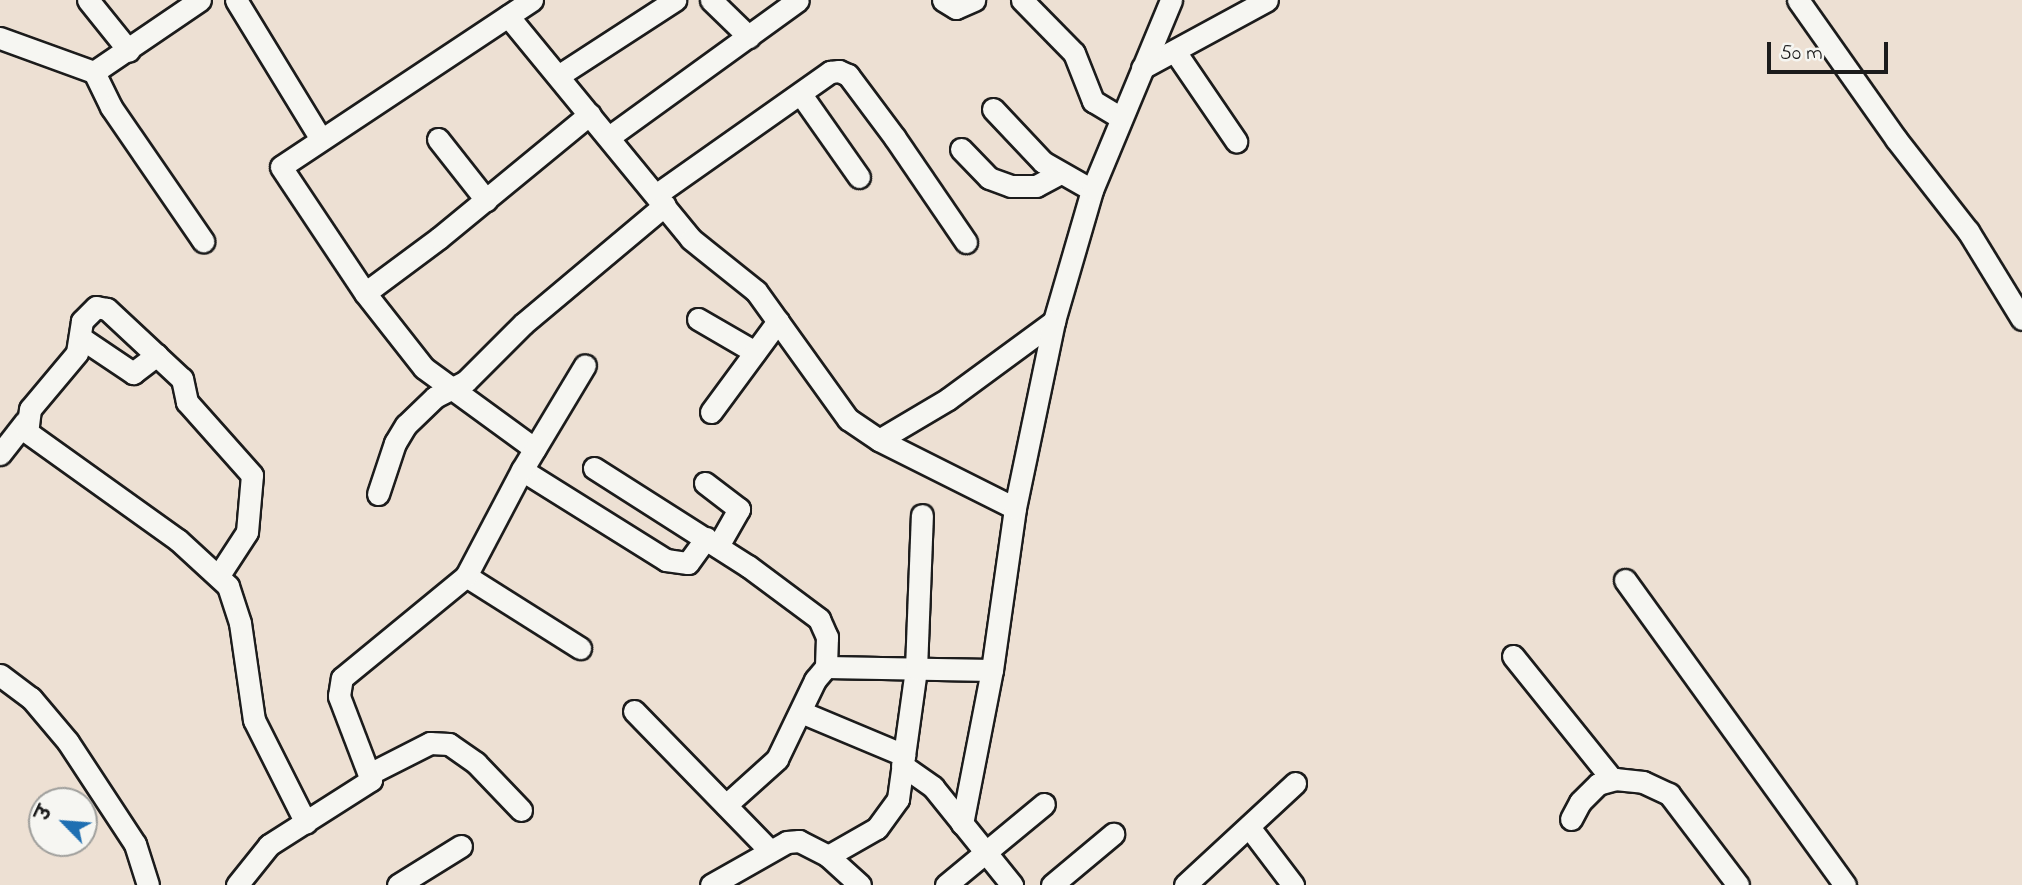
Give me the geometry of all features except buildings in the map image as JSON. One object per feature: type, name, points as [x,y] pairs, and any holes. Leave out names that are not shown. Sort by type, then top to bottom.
[{"type":"street","points":[[88,0],[129,51]]},
{"type":"street","points":[[94,72],[129,51],[200,0]]},
{"type":"street","points":[[236,0],[321,139]]},
{"type":"street","points":[[532,0],[281,167],[365,293],[424,368],[534,449]]},
{"type":"street","points":[[558,76],[675,0]]},
{"type":"street","points":[[711,0],[749,37]]},
{"type":"street","points":[[609,137],[799,0]]},
{"type":"street","points":[[943,0],[956,8],[974,0]]},
{"type":"street","points":[[1022,0],[1074,53],[1093,100],[1121,118]]},
{"type":"street","points":[[962,824],[992,670],[1015,508],[1054,321],[1092,190],[1171,0]]},
{"type":"street","points":[[1142,68],[1176,53],[1267,0]]},
{"type":"street","points":[[1798,0],[1896,139],[1968,231],[2022,319]]},
{"type":"street","points":[[508,16],[691,239],[756,291],[848,419],[879,440],[1015,508]]},
{"type":"street","points":[[0,38],[94,72],[111,107],[203,242]]},
{"type":"street","points":[[1176,53],[1236,141]]},
{"type":"street","points":[[378,494],[399,434],[435,397],[466,381],[523,324],[661,200],[802,96],[830,72],[848,75],[966,242]]},
{"type":"street","points":[[802,96],[859,177]]},
{"type":"street","points":[[993,109],[1059,174],[1092,190]]},
{"type":"street","points":[[365,293],[486,200],[590,114]]},
{"type":"street","points":[[438,139],[486,200]]},
{"type":"street","points":[[961,149],[989,178],[1011,186],[1025,189],[1059,174]]},
{"type":"street","points":[[0,454],[76,353],[81,338],[82,321],[102,306],[182,379],[192,409],[252,475],[247,532],[223,580]]},
{"type":"street","points":[[698,319],[755,352]]},
{"type":"street","points":[[711,412],[778,321]]},
{"type":"street","points":[[879,440],[948,399],[1054,321]]},
{"type":"street","points":[[81,338],[133,373],[157,355]]},
{"type":"street","points":[[237,885],[269,845],[367,786],[371,773],[338,686],[354,667],[466,576],[522,470],[585,365]]},
{"type":"street","points":[[25,422],[33,440],[178,540],[223,580],[238,613],[254,720],[306,823]]},
{"type":"street","points":[[594,468],[712,542],[819,619],[827,637],[826,667],[814,680],[801,712],[770,768],[726,805]]},
{"type":"street","points":[[522,470],[666,560],[688,563],[712,542],[740,509],[705,483]]},
{"type":"street","points":[[828,856],[888,817],[898,799],[916,669],[922,515]]},
{"type":"street","points":[[466,576],[580,648]]},
{"type":"street","points":[[1625,580],[1845,885]]},
{"type":"street","points":[[1513,656],[1612,779]]},
{"type":"street","points":[[826,667],[992,670]]},
{"type":"street","points":[[0,675],[31,698],[68,742],[135,844],[148,885]]},
{"type":"street","points":[[634,711],[771,850]]},
{"type":"street","points":[[801,712],[903,760],[927,781],[1012,885]]},
{"type":"street","points":[[371,773],[430,743],[449,744],[476,763],[521,810]]},
{"type":"street","points":[[1571,819],[1588,794],[1612,779],[1643,782],[1669,794],[1738,885]]},
{"type":"street","points":[[1196,882],[1295,783]]},
{"type":"street","points":[[946,885],[1044,804]]},
{"type":"street","points":[[1249,827],[1293,885]]},
{"type":"street","points":[[1052,885],[1113,834]]},
{"type":"street","points":[[711,885],[771,850],[799,841],[828,856],[860,885]]},
{"type":"street","points":[[398,885],[461,846]]}]
